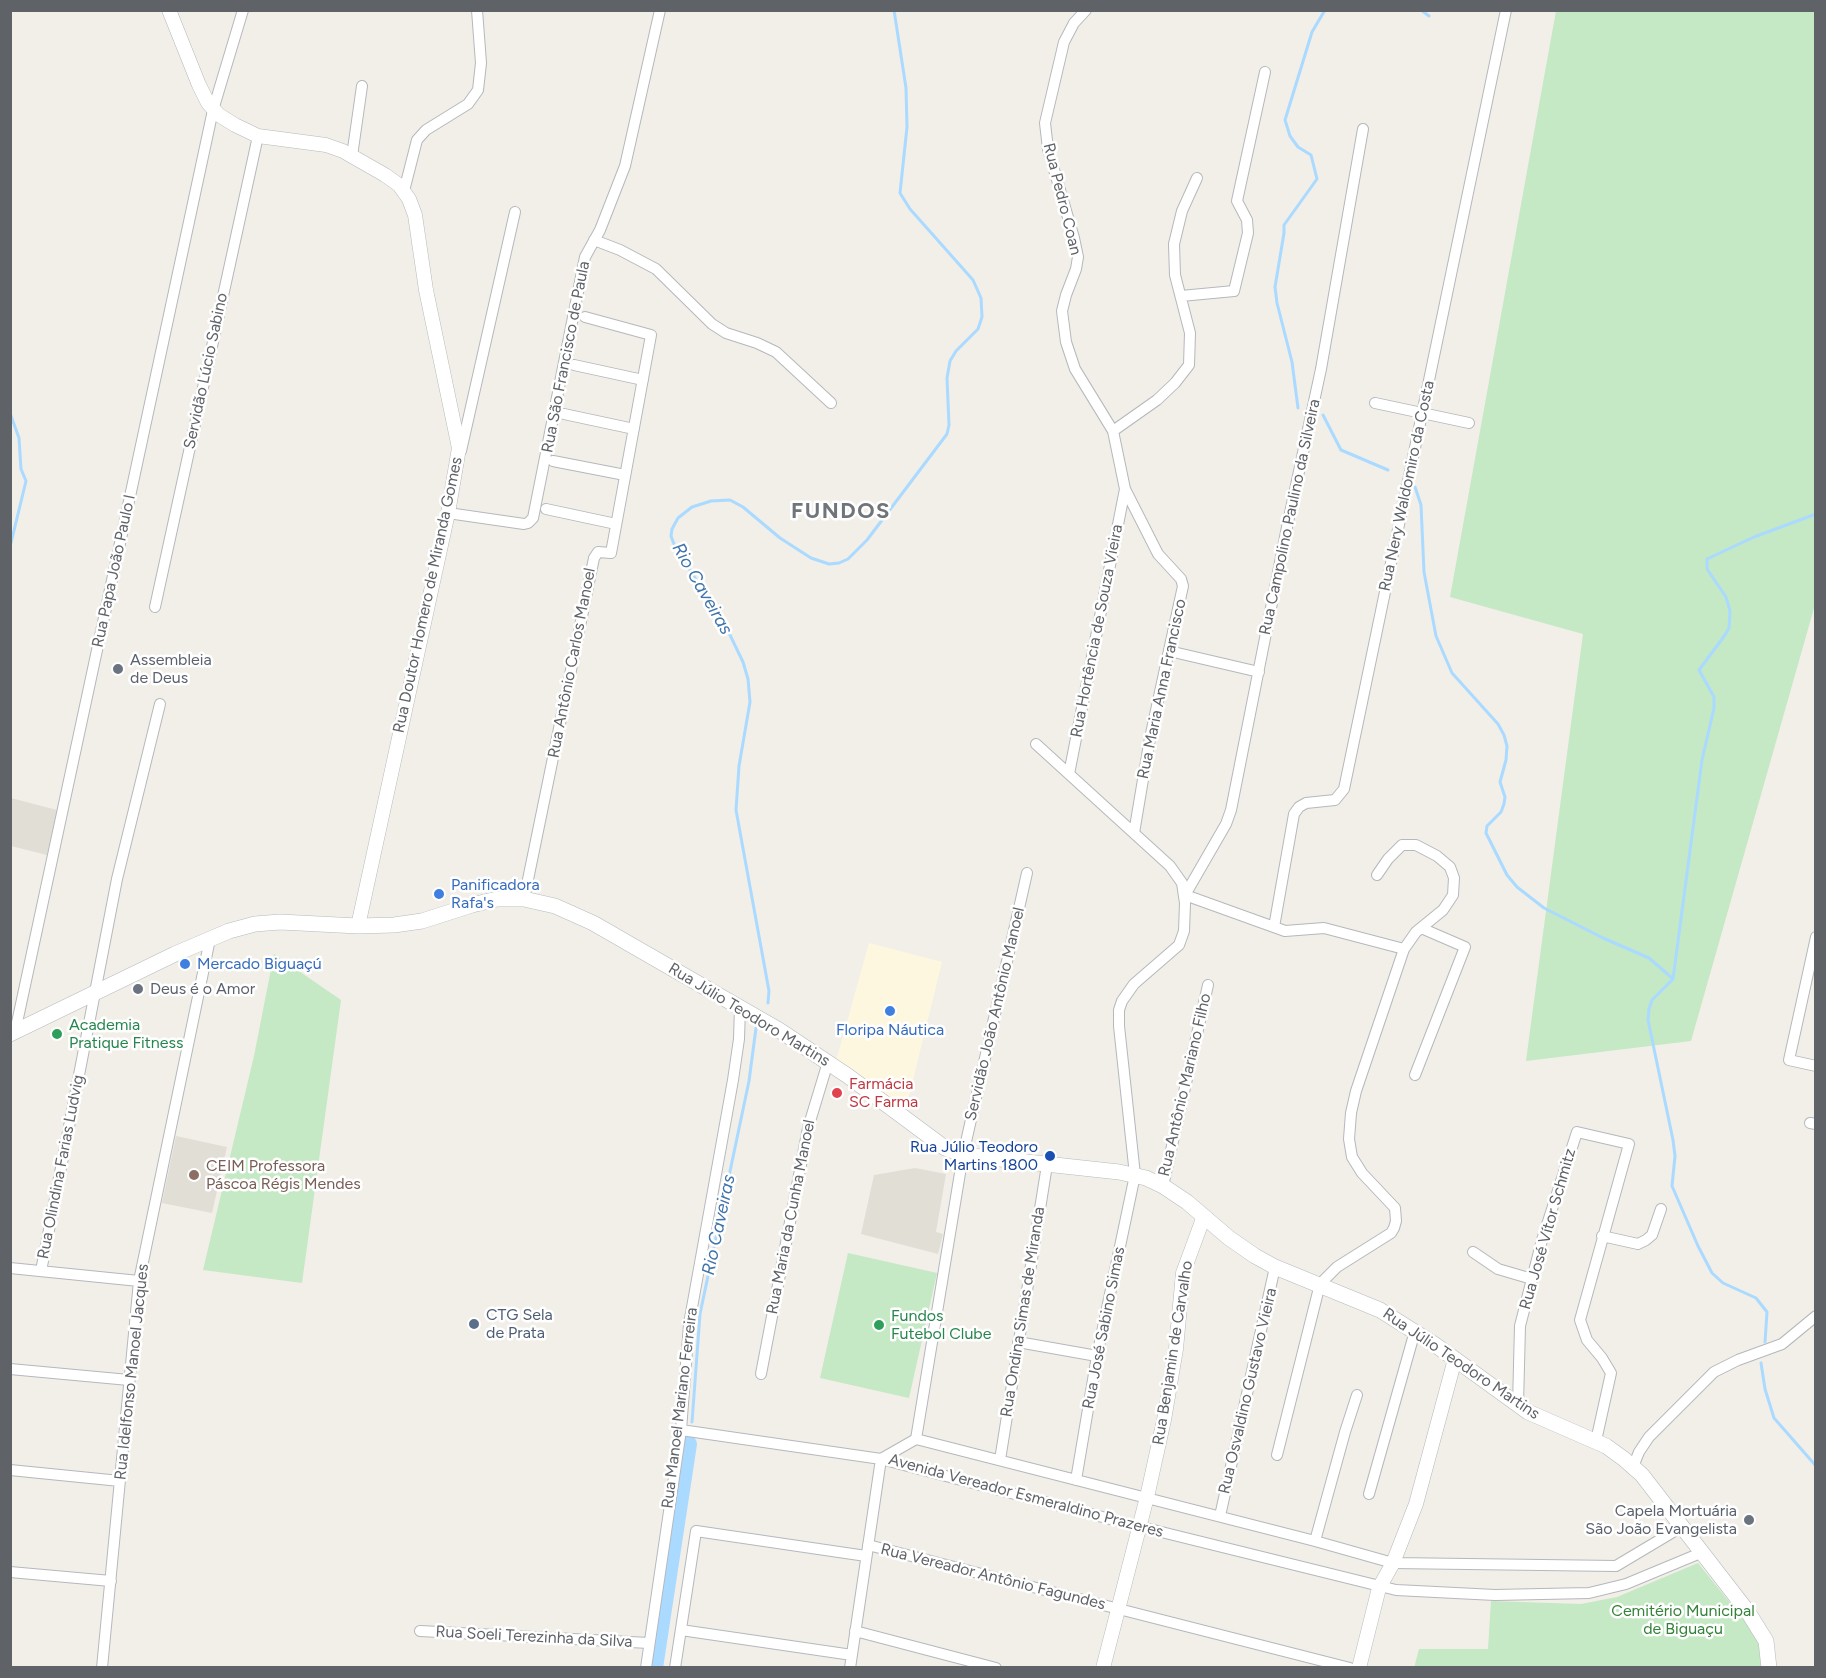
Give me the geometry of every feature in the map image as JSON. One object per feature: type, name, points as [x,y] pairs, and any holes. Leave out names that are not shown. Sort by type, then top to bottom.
[{"type":"main road","name":"Rua Júlio Teodoro Martins","points":[[13,1033],[210,939],[236,929],[268,922],[358,926],[408,923],[484,902],[524,899],[579,915],[779,1030],[828,1062],[945,1148],[963,1155],[1119,1172],[1135,1175],[1163,1186],[1204,1216],[1228,1238],[1275,1267],[1380,1310],[1415,1331],[1518,1405],[1542,1419],[1596,1441],[1615,1452],[1633,1467],[1683,1526],[1763,1635],[1766,1641],[1769,1668]]},
{"type":"street","name":"Rua Doutor Homero de Miranda Gomes","points":[[169,10],[199,84],[213,110],[227,121],[258,136],[326,145],[352,156],[385,175],[404,191],[417,223],[426,290],[457,435],[457,463],[358,926]]},
{"type":"street","name":"Rua Papa João Paulo I","points":[[13,1033],[213,110],[243,10]]},
{"type":"street","points":[[404,191],[417,140],[426,130],[468,104],[478,90],[481,63],[477,10]]},
{"type":"street","name":"Rua São Francisco de Paula","points":[[448,513],[524,524],[533,518],[585,257],[628,155],[660,10]]},
{"type":"street","name":"Rua Pedro Coan","points":[[1086,10],[1074,23],[1064,42],[1046,110],[1045,134],[1078,257],[1062,311],[1068,351],[1075,369],[1113,431],[1125,489]]},
{"type":"street","name":"Rua Nery Waldomiro da Costa","points":[[1274,927],[1294,814],[1306,803],[1335,800],[1344,789],[1506,10]]},
{"type":"street","points":[[1181,296],[1234,291],[1248,233],[1247,220],[1237,201],[1264,72]]},
{"type":"street","points":[[352,156],[362,86]]},
{"type":"street","name":"Rua Campolino Paulino da Silveira","points":[[1185,895],[1229,818],[1321,369],[1363,129]]},
{"type":"street","name":"Servidão Lúcio Sabino","points":[[155,607],[258,136]]},
{"type":"street","points":[[1113,431],[1157,400],[1175,383],[1189,365],[1190,333],[1174,267],[1175,237],[1182,211],[1197,178]]},
{"type":"street","points":[[457,463],[465,437],[515,212]]},
{"type":"street","points":[[594,240],[620,250],[656,269],[712,324],[726,333],[776,352],[831,402]]},
{"type":"street","name":"Rua Antônio Carlos Manoel","points":[[524,899],[594,558],[598,552],[611,553],[651,335],[585,317]]},
{"type":"street","points":[[574,365],[643,380]]},
{"type":"street","points":[[1375,403],[1469,423]]},
{"type":"street","points":[[564,414],[634,429]]},
{"type":"street","points":[[553,461],[625,476]]},
{"type":"street","name":"Rua Maria Anna Francisco","points":[[1125,489],[1161,560],[1181,579],[1183,586],[1150,738],[1134,833]]},
{"type":"street","name":"Rua Hortência de Souza Vieira","points":[[1069,774],[1125,489]]},
{"type":"street","points":[[546,509],[616,524]]},
{"type":"street","points":[[1169,651],[1259,672]]},
{"type":"street","name":"Rua Olindina Farias Ludvig","points":[[41,1271],[117,879],[160,704]]},
{"type":"street","points":[[1036,744],[1175,871],[1185,895],[1285,931],[1324,928],[1404,949]]},
{"type":"street","points":[[1276,1455],[1320,1284],[1338,1268],[1391,1233],[1396,1221],[1396,1214],[1390,1201],[1357,1166],[1353,1157],[1349,1139],[1351,1113],[1356,1091],[1404,949],[1412,936],[1443,910],[1451,899],[1454,883],[1450,867],[1424,848],[1409,843],[1402,845],[1388,859],[1377,875]]},
{"type":"street","name":"Servidão João Antônio Manoel","points":[[916,1439],[963,1155],[1027,873]]},
{"type":"street","name":"Rua José Sabino Simas","points":[[1076,1480],[1097,1356],[1135,1175],[1119,1010],[1122,1001],[1134,984],[1172,952],[1182,939],[1185,895]]},
{"type":"street","points":[[1415,1075],[1465,946],[1421,928]]},
{"type":"street","points":[[1815,936],[1789,1060],[1815,1066]]},
{"type":"street","name":"Rua Idelfonso Manoel Jacques","points":[[102,1668],[139,1281],[210,939]]},
{"type":"street","name":"Rua Antônio Mariano Filho","points":[[1163,1186],[1208,984]]},
{"type":"street","name":"Rua Manoel Mariano Ferreira","points":[[645,1668],[681,1430],[689,1324],[737,1054],[740,1007]]},
{"type":"street","name":"Rua Maria da Cunha Manoel","points":[[761,1374],[808,1128],[828,1062]]},
{"type":"street","name":"Rua José Vítor Schmitz","points":[[1518,1405],[1520,1384],[1518,1339],[1542,1240],[1577,1132],[1629,1144],[1580,1320],[1587,1340],[1611,1373],[1596,1441]]},
{"type":"street","name":"Rua Ondina Simas de Miranda","points":[[1000,1460],[1047,1165]]},
{"type":"street","points":[[1602,1236],[1638,1244],[1652,1235],[1661,1209]]},
{"type":"street","name":"Rua Benjamin de Carvalho","points":[[1103,1668],[1147,1497],[1176,1349],[1183,1272],[1204,1216]]},
{"type":"street","points":[[1473,1252],[1498,1269],[1532,1279]]},
{"type":"street","name":"Rua Osvaldino Gustavo Vieira","points":[[1220,1516],[1275,1267]]},
{"type":"street","points":[[10,1268],[139,1281]]},
{"type":"street","points":[[1633,1467],[1649,1437],[1714,1372],[1738,1360],[1782,1344],[1815,1316]]},
{"type":"street","points":[[1369,1494],[1415,1331]]},
{"type":"street","points":[[1018,1342],[1097,1356]]},
{"type":"street","points":[[1359,1668],[1379,1588],[1393,1563],[1416,1504],[1455,1359]]},
{"type":"street","points":[[10,1369],[129,1380]]},
{"type":"street","points":[[1315,1541],[1357,1395]]},
{"type":"street","points":[[681,1430],[881,1459],[850,1668]]},
{"type":"street","name":"Avenida Vereador Esmeraldino Prazeres","points":[[881,1459],[916,1439],[1147,1497],[1393,1563],[1616,1566],[1683,1526]]},
{"type":"street","name":"Avenida Vereador Esmeraldino Prazeres","points":[[881,1459],[1379,1588],[1405,1591],[1495,1595],[1589,1593],[1626,1584],[1702,1552]]},
{"type":"street","points":[[10,1470],[120,1481]]},
{"type":"street","name":"Rua Vereador Antônio Fagundes","points":[[681,1630],[696,1531],[867,1550],[1119,1608],[1350,1668]]},
{"type":"street","points":[[10,1572],[111,1581]]},
{"type":"street","points":[[675,1668],[681,1630],[852,1655]]},
{"type":"street","name":"Rua Soeli Terezinha da Silva","points":[[420,1631],[649,1643]]},
{"type":"street","points":[[855,1631],[996,1668]]},
{"type":"shaded area","points":[[11,798],[57,810],[47,855],[11,846]]},
{"type":"shaded area","name":"Floripa Náutica","points":[[869,943],[942,962],[905,1112],[836,1061]]},
{"type":"shaded area","name":"CEIM Professora Páscoa Régis Mendes","points":[[176,1136],[227,1147],[212,1213],[162,1203]]},
{"type":"shaded area","points":[[915,1168],[946,1174],[936,1232],[943,1234],[938,1254],[861,1234],[874,1175]]},
{"type":"green space","points":[[1556,11],[1815,11],[1816,601],[1691,1041],[1526,1061],[1583,634],[1450,597]]},
{"type":"green space","points":[[274,954],[341,1000],[302,1283],[203,1270],[254,1056]]},
{"type":"green space","name":"Fundos Futebol Clube","points":[[848,1253],[937,1273],[909,1398],[820,1378]]},
{"type":"green space","name":"Cemitério Municipal de Biguaçu","points":[[1698,1563],[1760,1640],[1761,1667],[1414,1668],[1419,1649],[1488,1649],[1491,1601],[1581,1604],[1617,1597]]},
{"type":"waterway","name":"Rio Caveiras","points":[[768,1003],[769,991],[736,810],[739,766],[750,702],[748,679],[743,662],[730,635],[671,536],[678,518],[692,507],[711,501],[730,500],[743,507],[780,538],[811,558],[829,564],[839,563],[848,559],[867,540],[947,434],[949,425],[947,378],[950,361],[956,351],[978,329],[982,317],[981,298],[973,280],[910,209],[900,193],[907,127],[906,88],[894,10]]},
{"type":"waterway","points":[[1298,408],[1292,362],[1275,287],[1284,225],[1317,179],[1311,155],[1298,147],[1290,136],[1285,120],[1312,32],[1325,10]]},
{"type":"waterway","points":[[1421,10],[1429,16]]},
{"type":"waterway","points":[[10,413],[19,438],[21,469],[26,481],[10,547]]},
{"type":"waterway","points":[[1323,415],[1341,450],[1388,470]]},
{"type":"waterway","points":[[1415,487],[1421,505],[1424,572],[1436,636],[1452,673],[1498,724],[1507,746],[1500,782],[1505,797],[1504,804],[1501,812],[1487,826],[1486,833],[1507,875],[1517,887],[1544,908],[1649,958],[1672,978]]},
{"type":"waterway","points":[[1765,1342],[1767,1312],[1756,1298],[1723,1283],[1712,1273],[1672,1186],[1675,1156],[1673,1140],[1648,1020],[1652,1000],[1673,979],[1702,760],[1714,708],[1714,697],[1699,670],[1729,628],[1730,611],[1726,597],[1707,569],[1707,559],[1754,537],[1816,514]]},
{"type":"waterway","name":"Rio Caveiras","points":[[692,1422],[700,1314],[749,1081],[756,1028]]},
{"type":"waterway","points":[[1761,1363],[1765,1389],[1774,1418],[1816,1466]]},
{"type":"waterway","name":"Rio Caveiras","points":[[654,1668],[688,1444]]},
{"type":"place","name":"Assembleia de Deus","points":[[118,669]]},
{"type":"place","name":"Panificadora Rafa's","points":[[439,894]]},
{"type":"place","name":"Mercado Biguaçú","points":[[185,964]]},
{"type":"place","name":"Deus é o Amor","points":[[138,989]]},
{"type":"place","name":"Floripa Náutica","points":[[890,1011]]},
{"type":"place","name":"Academia Pratique Fitness","points":[[57,1034]]},
{"type":"place","name":"Farmácia SC Farma","points":[[837,1093]]},
{"type":"place","name":"Rua Júlio Teodoro Martins 1800","points":[[1050,1156]]},
{"type":"place","name":"CEIM Professora Páscoa Régis Mendes","points":[[194,1175]]},
{"type":"place","name":"CTG Sela de Prata","points":[[474,1324]]},
{"type":"place","name":"Fundos Futebol Clube","points":[[879,1325]]},
{"type":"place","name":"Capela Mortuária São João Evangelista","points":[[1749,1520]]},
{"type":"district","name":"FUNDOS","points":[[841,512]]}]
